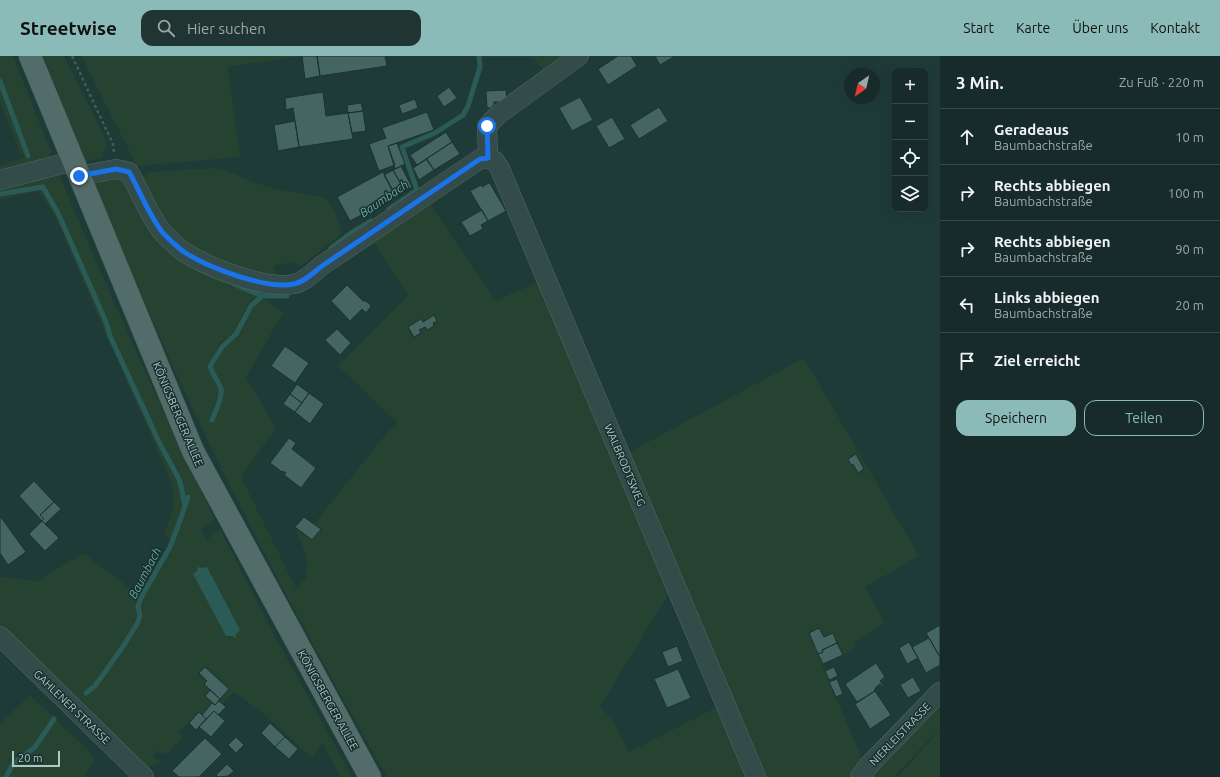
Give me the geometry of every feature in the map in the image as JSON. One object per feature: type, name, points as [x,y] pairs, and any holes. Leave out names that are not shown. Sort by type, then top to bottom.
[{"type":"main road","name":"KÖNIGSBERGER ALLEE","points":[[30,56],[192,452],[370,777]]},
{"type":"street","points":[[0,180],[76,169],[116,169],[129,172],[156,224],[164,234],[183,251],[216,268],[244,278],[264,283],[281,285],[294,284],[305,279],[449,179],[480,159],[488,158],[487,126],[499,114],[579,56]]},
{"type":"street","name":"WALBRODTSWEG","points":[[488,158],[495,161],[500,169],[756,777]]},
{"type":"street","name":"GAHLENER STRASSE","points":[[0,636],[144,777]]},
{"type":"street","name":"NIERLEISTRASSE","points":[[860,777],[869,765],[940,692]]},
{"type":"path","points":[[72,56],[113,144],[116,169]]},
{"type":"green space","points":[[0,56],[13,56],[51,152],[48,159],[0,175],[0,166],[26,157],[21,155],[0,101]]},
{"type":"green space","points":[[43,56],[64,56],[107,142],[102,158],[90,160],[86,163]]},
{"type":"green space","points":[[81,56],[302,56],[228,67],[240,157],[137,166]]},
{"type":"green space","points":[[478,56],[570,56],[546,74],[533,57]]},
{"type":"green space","points":[[218,168],[252,182],[284,191],[324,197],[331,204],[342,234],[301,266],[291,262],[274,266],[277,279],[263,279],[192,249],[170,229],[143,177],[148,172]]},
{"type":"green space","points":[[53,175],[60,177],[135,350],[215,520],[201,529],[207,542],[211,534],[220,529],[270,627],[352,777],[341,777],[322,743],[312,758],[263,713],[234,692],[223,704],[219,701],[229,688],[205,667],[199,673],[207,681],[204,685],[210,690],[205,696],[212,703],[202,715],[198,712],[179,733],[183,736],[169,752],[163,754],[159,750],[153,755],[160,762],[147,768],[0,625],[0,577],[38,581],[83,553],[140,596],[171,540],[164,536],[173,509],[174,500],[171,481],[57,220],[39,191],[0,200],[0,185]]},
{"type":"green space","points":[[115,178],[124,181],[156,240],[183,263],[258,295],[248,304],[234,333],[220,343],[208,365],[212,365],[224,348],[238,335],[252,306],[263,298],[283,313],[246,377],[276,428],[241,477],[296,588],[306,578],[307,560],[295,527],[313,540],[320,529],[314,524],[397,422],[338,366],[408,295],[371,238],[426,198],[495,301],[543,280],[672,588],[600,707],[613,720],[629,752],[721,705],[751,777],[387,777],[284,590],[244,514],[191,406],[97,192],[96,185],[100,181]],"holes":[[[434,316],[437,321],[433,323],[434,326],[427,330],[425,327],[419,330],[421,333],[414,337],[408,327],[423,322]]]},
{"type":"green space","points":[[804,358],[919,556],[865,587],[885,623],[855,641],[853,650],[843,655],[833,633],[824,637],[819,628],[809,633],[862,759],[848,777],[759,777],[624,455]]},
{"type":"green space","points":[[30,695],[95,757],[85,777],[0,777],[0,723]]},
{"type":"green space","points":[[940,704],[940,728],[894,777],[870,777]]},
{"type":"green space","points":[[940,729],[940,777],[898,777],[938,731]]},
{"type":"water","points":[[199,567],[207,567],[240,630],[235,635],[236,637],[226,636],[193,574]]},
{"type":"building","points":[[302,56],[317,56],[320,76],[305,79]]},
{"type":"building","points":[[317,56],[385,56],[387,66],[320,76]]},
{"type":"building","points":[[618,56],[631,56],[637,66],[608,85],[598,69]]},
{"type":"building","points":[[655,56],[675,56],[660,65]]},
{"type":"building","points":[[449,87],[457,98],[444,107],[437,96]]},
{"type":"building","points":[[506,90],[507,102],[494,102],[494,106],[492,106],[492,108],[487,108],[486,91]]},
{"type":"building","points":[[323,92],[326,116],[348,113],[353,139],[299,147],[293,108],[286,110],[285,98]]},
{"type":"building","points":[[580,97],[593,120],[572,131],[559,108]]},
{"type":"building","points":[[415,99],[418,108],[402,114],[399,105]]},
{"type":"building","points":[[361,103],[363,111],[348,113],[347,105]]},
{"type":"building","points":[[659,107],[668,121],[639,139],[630,125]]},
{"type":"building","points":[[363,111],[366,131],[352,133],[348,113]]},
{"type":"building","points":[[427,112],[434,130],[388,146],[395,165],[379,171],[369,144],[386,138],[382,128]]},
{"type":"building","points":[[612,117],[625,139],[609,148],[596,126]]},
{"type":"building","points":[[295,121],[299,147],[278,151],[274,125]]},
{"type":"building","points":[[446,132],[452,142],[417,165],[410,155]]},
{"type":"building","points":[[452,142],[460,154],[434,170],[426,159]]},
{"type":"building","points":[[397,143],[405,164],[395,169],[388,146]]},
{"type":"building","points":[[427,159],[434,170],[419,180],[413,168]]},
{"type":"building","points":[[401,166],[412,187],[405,191],[393,170]]},
{"type":"building","points":[[393,170],[405,191],[395,196],[384,175]]},
{"type":"building","points":[[383,172],[396,196],[350,221],[337,197]]},
{"type":"building","points":[[488,180],[506,211],[488,221],[470,191],[481,185],[482,187],[489,183]]},
{"type":"building","points":[[482,210],[488,221],[481,225],[483,229],[470,236],[461,222]]},
{"type":"building","points":[[347,285],[363,301],[366,301],[371,306],[367,312],[362,309],[350,321],[331,301]]},
{"type":"building","points":[[434,315],[437,321],[433,323],[434,326],[427,330],[425,327],[419,330],[421,333],[414,337],[408,327],[421,319],[423,322]]},
{"type":"building","points":[[337,329],[351,343],[340,355],[325,340]]},
{"type":"building","points":[[285,346],[309,363],[295,383],[271,366]]},
{"type":"building","points":[[297,384],[309,393],[302,403],[290,394]]},
{"type":"building","points":[[309,393],[324,404],[310,424],[295,412]]},
{"type":"building","points":[[290,394],[302,403],[295,412],[283,404]]},
{"type":"building","points":[[289,438],[296,443],[292,449],[316,468],[301,488],[284,475],[286,473],[283,471],[282,472],[270,463]]},
{"type":"building","points":[[856,454],[864,469],[858,473],[848,459]]},
{"type":"building","points":[[34,481],[54,502],[40,515],[44,519],[42,521],[19,496]]},
{"type":"building","points":[[54,502],[61,509],[45,524],[42,521],[44,519],[40,515]]},
{"type":"building","points":[[0,516],[26,552],[8,565],[0,553]]},
{"type":"building","points":[[304,517],[321,529],[312,540],[295,527]]},
{"type":"building","points":[[42,521],[59,538],[45,551],[29,534]]},
{"type":"building","points":[[940,625],[940,657],[926,633]]},
{"type":"building","points":[[819,628],[824,637],[833,633],[837,643],[822,650],[823,652],[818,654],[809,633]]},
{"type":"building","points":[[929,638],[940,657],[940,665],[926,673],[912,647]]},
{"type":"building","points":[[909,642],[918,658],[907,664],[899,648]]},
{"type":"building","points":[[837,643],[843,655],[823,664],[818,654],[823,652],[822,650]]},
{"type":"building","points":[[677,646],[683,661],[668,667],[662,652]]},
{"type":"building","points":[[876,663],[885,677],[880,681],[884,687],[883,688],[880,684],[876,687],[874,690],[875,691],[857,702],[845,684]]},
{"type":"building","points":[[205,667],[229,689],[220,699],[204,684],[207,681],[199,673]]},
{"type":"building","points":[[834,667],[838,676],[829,680],[825,671]]},
{"type":"building","points":[[678,669],[691,698],[667,708],[654,679]]},
{"type":"building","points":[[913,677],[921,691],[908,698],[900,685]]},
{"type":"building","points":[[837,679],[843,694],[836,697],[829,682]]},
{"type":"building","points":[[210,690],[220,699],[215,705],[205,696]]},
{"type":"building","points":[[875,691],[891,715],[870,729],[855,704]]},
{"type":"building","points":[[219,701],[226,707],[218,715],[214,711],[206,719],[202,715],[212,703],[215,705]]},
{"type":"building","points":[[214,711],[225,721],[211,737],[199,727]]},
{"type":"building","points":[[199,712],[206,719],[196,730],[189,723]]},
{"type":"building","points":[[270,723],[285,737],[275,747],[261,733]]},
{"type":"building","points":[[236,737],[244,745],[236,753],[228,745]]},
{"type":"building","points":[[285,737],[298,749],[289,759],[275,747]]},
{"type":"building","points":[[205,738],[222,754],[199,777],[179,777],[172,771]]},
{"type":"building","points":[[227,764],[234,771],[228,776],[218,777],[216,775]]},
{"type":"waterway","name":"Baumbach","points":[[389,209],[417,190],[402,147],[435,133],[463,115],[468,106],[480,67],[479,56]]},
{"type":"waterway","points":[[0,81],[28,156]]},
{"type":"waterway","points":[[0,194],[43,187],[58,213],[106,322],[110,336],[160,444],[179,479],[185,507]]},
{"type":"waterway","name":"Baumbach","points":[[331,248],[351,233],[371,221]]},
{"type":"waterway","points":[[234,284],[262,296]]},
{"type":"waterway","name":"Baumbach","points":[[212,420],[220,400],[221,389],[210,366],[222,347],[236,334],[251,306],[262,296],[287,296]]},
{"type":"waterway","name":"Baumbach","points":[[86,693],[95,686],[124,645],[138,622],[140,616],[138,606],[142,596],[170,547],[188,497]]},
{"type":"waterway","name":"Baumbach","points":[[6,777],[13,764],[35,747],[54,719]]},
{"type":"route","points":[[79,176],[116,169],[129,172],[156,224],[164,234],[183,251],[216,268],[244,278],[264,283],[281,285],[294,284],[305,279],[449,179],[480,159],[488,158],[487,126]]}]
